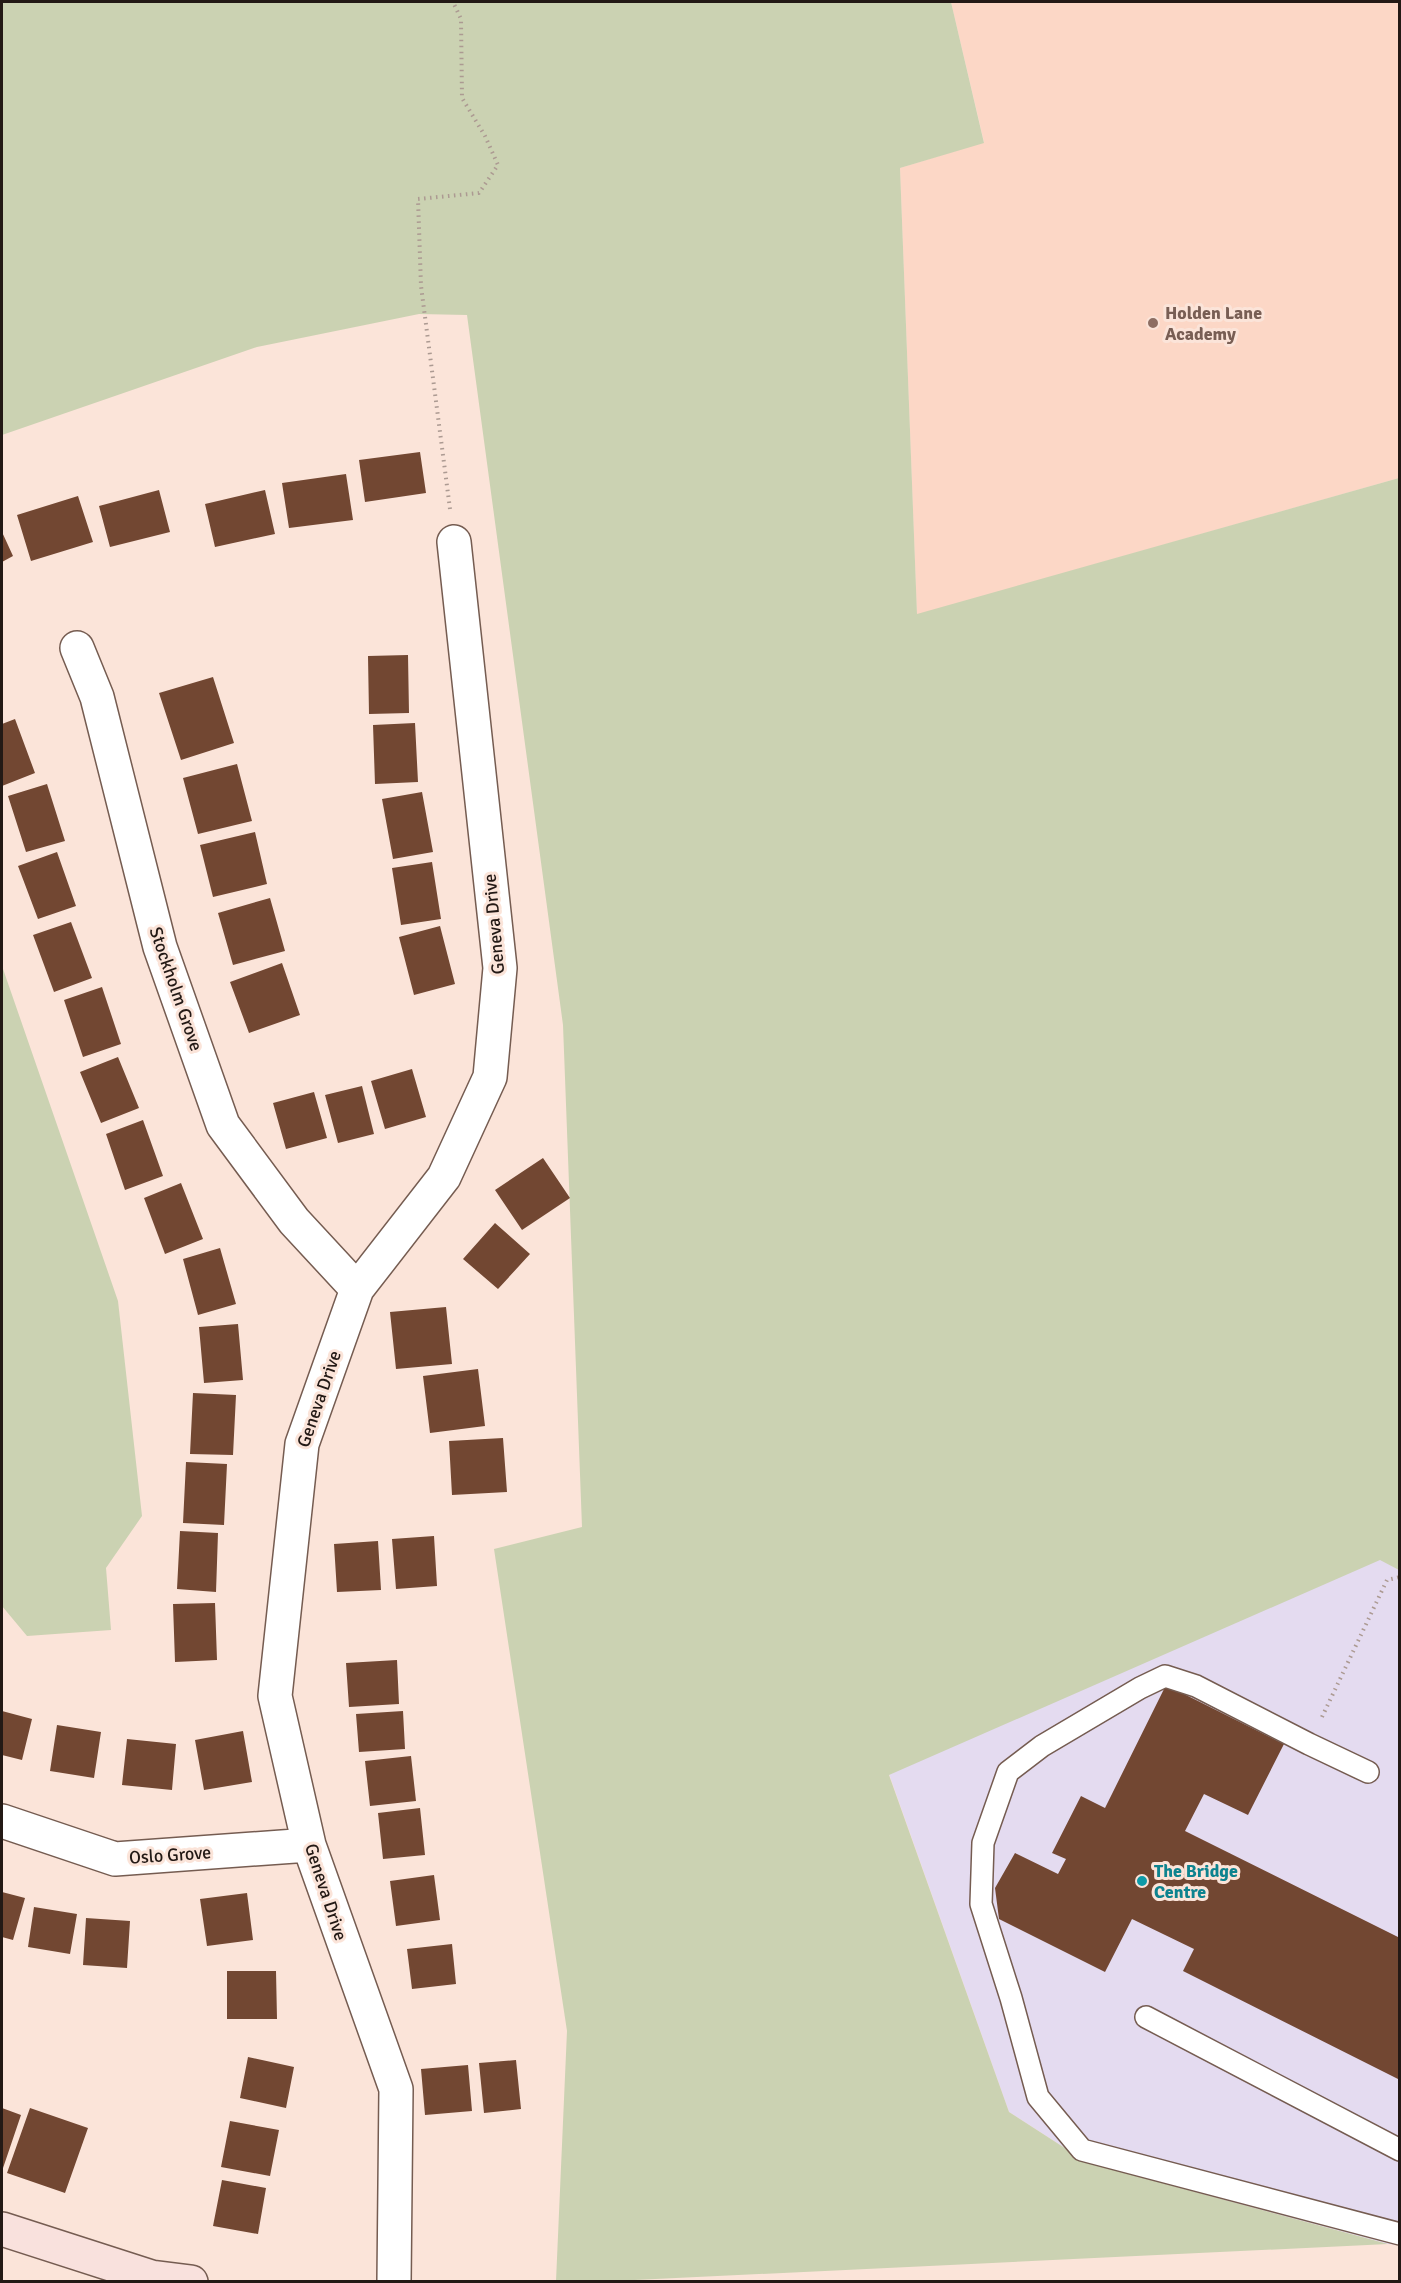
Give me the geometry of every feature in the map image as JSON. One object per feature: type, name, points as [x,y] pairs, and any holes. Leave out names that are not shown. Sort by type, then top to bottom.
[{"type":"street","name":"Geneva Drive","points":[[394,2282],[396,2089],[309,1845],[275,1696],[302,1444],[357,1289],[444,1177],[490,1077],[500,968],[454,542]]},
{"type":"street","name":"Stockholm Grove","points":[[77,648],[97,698],[160,947],[224,1125],[294,1221],[357,1289]]},
{"type":"street","name":"Oslo Grove","points":[[2,1821],[115,1859],[309,1845]]},
{"type":"street","points":[[2,2229],[151,2277],[191,2282]]},
{"type":"lane","points":[[1368,1772],[1196,1686],[1165,1676],[1140,1688],[1042,1746],[1008,1772],[983,1843],[981,1904],[1011,1998],[1038,2097],[1082,2150],[1400,2234]]},
{"type":"lane","points":[[1146,2017],[1400,2150]]},
{"type":"path","points":[[453,2],[461,19],[462,98],[485,136],[498,165],[479,193],[418,199],[421,286],[454,542]]},
{"type":"path","points":[[1309,1744],[1387,1580],[1400,1577]]},
{"type":"shaded area","name":"Holden Lane Academy","points":[[951,2],[1399,2],[1399,478],[917,615],[900,168],[984,142]]},
{"type":"shaded area","points":[[1380,1559],[1399,1570],[1399,2245],[1388,2244],[1088,2163],[1009,2112],[889,1774]]},
{"type":"green space","points":[[2,2],[951,2],[984,143],[900,168],[917,614],[1399,478],[1399,1570],[1380,1560],[889,1775],[1009,2112],[1088,2163],[1388,2244],[614,2281],[556,2281],[567,2031],[494,1549],[582,1527],[563,1025],[467,315],[419,314],[257,347],[2,435]]},
{"type":"green space","points":[[2,966],[118,1301],[142,1516],[106,1568],[111,1630],[27,1636],[2,1606]]},
{"type":"building","points":[[420,452],[426,493],[365,502],[359,460]]},
{"type":"building","points":[[346,474],[353,520],[289,528],[282,483]]},
{"type":"building","points":[[159,490],[170,532],[110,547],[99,506]]},
{"type":"building","points":[[265,490],[275,534],[215,547],[205,504]]},
{"type":"building","points":[[78,496],[93,542],[31,561],[17,515]]},
{"type":"building","points":[[2,532],[13,556],[2,562]]},
{"type":"building","points":[[408,655],[409,713],[369,714],[368,656]]},
{"type":"building","points":[[213,677],[234,743],[181,760],[159,693]]},
{"type":"building","points":[[15,719],[35,773],[2,786],[2,724]]},
{"type":"building","points":[[415,723],[418,782],[375,784],[373,725]]},
{"type":"building","points":[[237,764],[252,821],[198,834],[183,778]]},
{"type":"building","points":[[47,784],[65,841],[26,852],[8,796]]},
{"type":"building","points":[[422,792],[433,852],[393,859],[382,799]]},
{"type":"building","points":[[255,832],[267,884],[213,897],[200,845]]},
{"type":"building","points":[[57,852],[76,906],[38,919],[18,866]]},
{"type":"building","points":[[432,862],[441,919],[401,925],[392,868]]},
{"type":"building","points":[[270,898],[285,951],[233,965],[218,913]]},
{"type":"building","points":[[71,922],[92,978],[54,992],[33,935]]},
{"type":"building","points":[[440,926],[455,984],[414,995],[399,937]]},
{"type":"building","points":[[282,963],[300,1015],[249,1033],[230,982]]},
{"type":"building","points":[[102,987],[121,1044],[83,1057],[64,1000]]},
{"type":"building","points":[[118,1057],[139,1108],[101,1123],[80,1072]]},
{"type":"building","points":[[412,1069],[426,1117],[385,1129],[371,1081]]},
{"type":"building","points":[[362,1086],[374,1134],[338,1143],[325,1095]]},
{"type":"building","points":[[314,1092],[327,1138],[286,1149],[273,1103]]},
{"type":"building","points":[[143,1120],[163,1176],[125,1190],[106,1134]]},
{"type":"building","points":[[543,1158],[570,1198],[522,1230],[495,1190]]},
{"type":"building","points":[[181,1183],[203,1239],[165,1254],[144,1198]]},
{"type":"building","points":[[495,1223],[530,1254],[498,1289],[463,1259]]},
{"type":"building","points":[[220,1248],[236,1304],[198,1315],[183,1259]]},
{"type":"building","points":[[446,1307],[452,1364],[396,1369],[390,1312]]},
{"type":"building","points":[[238,1324],[243,1380],[204,1383],[199,1327]]},
{"type":"building","points":[[478,1369],[485,1426],[430,1433],[423,1376]]},
{"type":"building","points":[[193,1393],[236,1395],[233,1455],[190,1454]]},
{"type":"building","points":[[503,1438],[507,1492],[452,1495],[449,1441]]},
{"type":"building","points":[[186,1462],[227,1464],[224,1525],[183,1523]]},
{"type":"building","points":[[180,1531],[218,1533],[216,1592],[177,1589]]},
{"type":"building","points":[[434,1536],[437,1586],[396,1589],[392,1539]]},
{"type":"building","points":[[378,1541],[381,1590],[337,1592],[334,1544]]},
{"type":"building","points":[[215,1603],[217,1660],[175,1662],[173,1604]]},
{"type":"building","points":[[397,1660],[399,1704],[349,1707],[346,1663]]},
{"type":"building","name":"The Bridge Centre","points":[[1166,1685],[1284,1744],[1248,1815],[1204,1794],[1185,1831],[1400,1938],[1400,2080],[1183,1971],[1194,1949],[1132,1919],[1105,1972],[999,1919],[995,1888],[1015,1853],[1058,1874],[1066,1859],[1052,1853],[1081,1796],[1105,1808]]},
{"type":"building","points":[[2,1711],[32,1719],[22,1760],[2,1755]]},
{"type":"building","points":[[403,1711],[405,1749],[359,1752],[356,1714]]},
{"type":"building","points":[[57,1725],[101,1732],[94,1778],[50,1771]]},
{"type":"building","points":[[243,1731],[252,1782],[204,1790],[195,1740]]},
{"type":"building","points":[[127,1739],[176,1744],[172,1790],[122,1785]]},
{"type":"building","points":[[411,1756],[416,1801],[370,1806],[365,1761]]},
{"type":"building","points":[[420,1808],[425,1855],[383,1859],[378,1813]]},
{"type":"building","points":[[434,1875],[440,1920],[396,1926],[390,1881]]},
{"type":"building","points":[[2,1892],[25,1898],[13,1940],[2,1937]]},
{"type":"building","points":[[247,1893],[253,1940],[207,1946],[200,1899]]},
{"type":"building","points":[[34,1907],[77,1914],[70,1954],[28,1947]]},
{"type":"building","points":[[86,1918],[130,1921],[127,1968],[83,1965]]},
{"type":"building","points":[[452,1944],[456,1984],[412,1989],[407,1949]]},
{"type":"building","points":[[227,1971],[276,1971],[277,2019],[227,2019]]},
{"type":"building","points":[[248,2057],[294,2067],[286,2108],[240,2098]]},
{"type":"building","points":[[516,2060],[521,2109],[484,2113],[479,2063]]},
{"type":"building","points":[[468,2065],[472,2111],[425,2115],[421,2069]]},
{"type":"building","points":[[2,2108],[21,2115],[2,2171]]},
{"type":"building","points":[[30,2108],[88,2128],[65,2193],[7,2173]]},
{"type":"building","points":[[230,2121],[279,2130],[270,2176],[221,2167]]},
{"type":"building","points":[[222,2180],[266,2188],[258,2234],[213,2226]]},
{"type":"place","name":"Holden Lane Academy","points":[[1153,323]]},
{"type":"place","name":"The Bridge Centre","points":[[1142,1881]]}]
